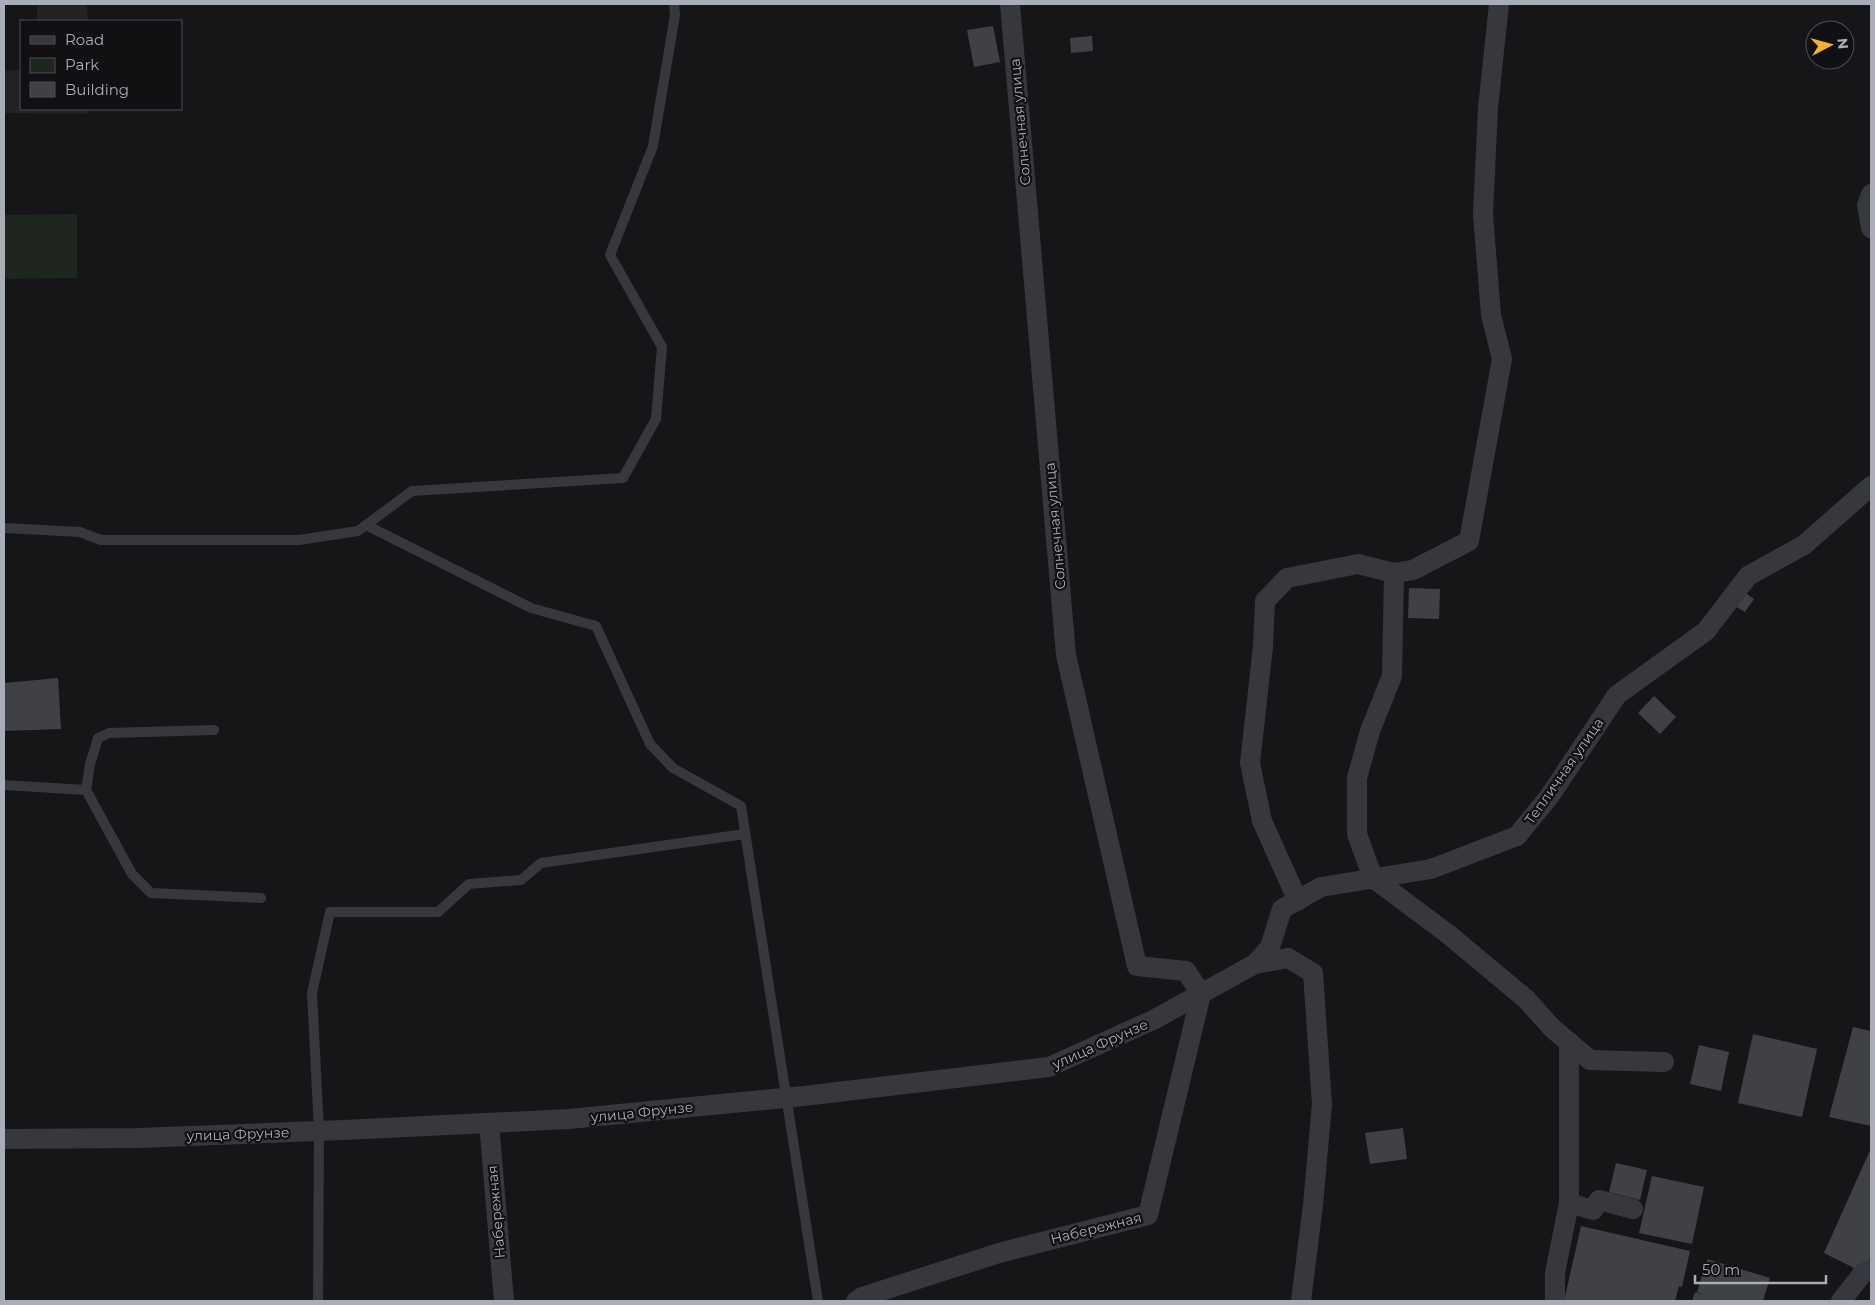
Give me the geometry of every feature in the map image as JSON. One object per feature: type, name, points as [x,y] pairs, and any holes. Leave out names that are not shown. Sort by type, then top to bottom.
[{"type":"street","name":"Солнечная улица","points":[[1010,4],[1066,656],[1137,966],[1186,972],[1201,994]]},
{"type":"street","points":[[1298,900],[1262,821],[1250,764],[1263,646],[1265,600],[1287,578],[1358,564],[1394,573],[1413,570],[1469,541],[1502,359],[1491,315],[1482,214],[1488,108],[1499,4]]},
{"type":"street","points":[[1871,194],[1867,206],[1871,228]]},
{"type":"street","name":"Тепличная улица","points":[[1255,964],[1270,947],[1282,909],[1321,888],[1431,869],[1517,836],[1548,797],[1617,695],[1706,631],[1748,576],[1804,545],[1871,486]]},
{"type":"street","points":[[1394,573],[1392,676],[1370,731],[1357,778],[1357,834],[1374,878],[1448,934],[1526,999],[1552,1028],[1590,1060],[1664,1062]]},
{"type":"street","points":[[1255,964],[1288,958],[1313,973],[1322,1104],[1313,1205],[1301,1301]]},
{"type":"street","name":"улица Фрунзе","points":[[4,1139],[139,1138],[569,1119],[787,1098],[1049,1067],[1153,1020],[1255,964]]},
{"type":"street","name":"Набережная","points":[[856,1301],[862,1297],[999,1253],[1148,1215],[1201,994]]},
{"type":"street","points":[[1555,1301],[1555,1273],[1569,1203],[1569,1042]]},
{"type":"street","name":"Набережная","points":[[489,1123],[504,1301]]},
{"type":"street","points":[[1569,1203],[1593,1210],[1599,1200],[1633,1209]]},
{"type":"street","points":[[1841,1301],[1863,1273],[1871,1270]]},
{"type":"lane","points":[[4,528],[80,532],[101,540],[299,540],[358,531],[412,491],[623,478],[656,420],[662,347],[610,255],[653,146],[674,15],[674,4]]},
{"type":"lane","points":[[366,525],[531,608],[596,626],[650,744],[673,768],[741,806],[818,1301]]},
{"type":"lane","points":[[214,730],[109,733],[98,738],[90,764],[86,790],[132,874],[152,893],[261,898]]},
{"type":"lane","points":[[4,785],[86,790]]},
{"type":"lane","points":[[318,1301],[319,1131],[312,993],[330,912],[438,912],[469,884],[521,880],[541,863],[745,834]]},
{"type":"shaded area","points":[[37,4],[87,4],[88,20],[37,20]]},
{"type":"shaded area","points":[[20,70],[20,110],[89,110],[89,114],[4,113],[4,71]]},
{"type":"green space","points":[[77,214],[77,278],[4,279],[4,215]]},
{"type":"building","points":[[993,26],[1000,62],[974,67],[967,30]]},
{"type":"building","points":[[1092,36],[1093,51],[1071,53],[1070,38]]},
{"type":"building","points":[[1409,588],[1440,589],[1439,619],[1408,618]]},
{"type":"building","points":[[1744,592],[1754,599],[1745,612],[1735,606]]},
{"type":"building","points":[[58,678],[61,729],[4,731],[4,683]]},
{"type":"building","points":[[1654,696],[1676,717],[1660,734],[1638,713]]},
{"type":"building","points":[[1853,1027],[1871,1031],[1871,1126],[1829,1117]]},
{"type":"building","points":[[1753,1034],[1817,1049],[1802,1117],[1738,1103]]},
{"type":"building","points":[[1699,1045],[1729,1052],[1721,1091],[1690,1084]]},
{"type":"building","points":[[1403,1128],[1407,1159],[1370,1164],[1365,1133]]},
{"type":"building","points":[[1871,1148],[1871,1258],[1858,1270],[1824,1253]]},
{"type":"building","points":[[1616,1163],[1647,1170],[1640,1200],[1609,1192]]},
{"type":"building","points":[[1652,1176],[1704,1187],[1692,1244],[1639,1233]]},
{"type":"building","points":[[1581,1226],[1690,1251],[1682,1287],[1679,1286],[1675,1301],[1564,1301]]},
{"type":"building","points":[[1707,1259],[1770,1278],[1763,1301],[1692,1301],[1695,1292],[1705,1295],[1697,1292]]}]
